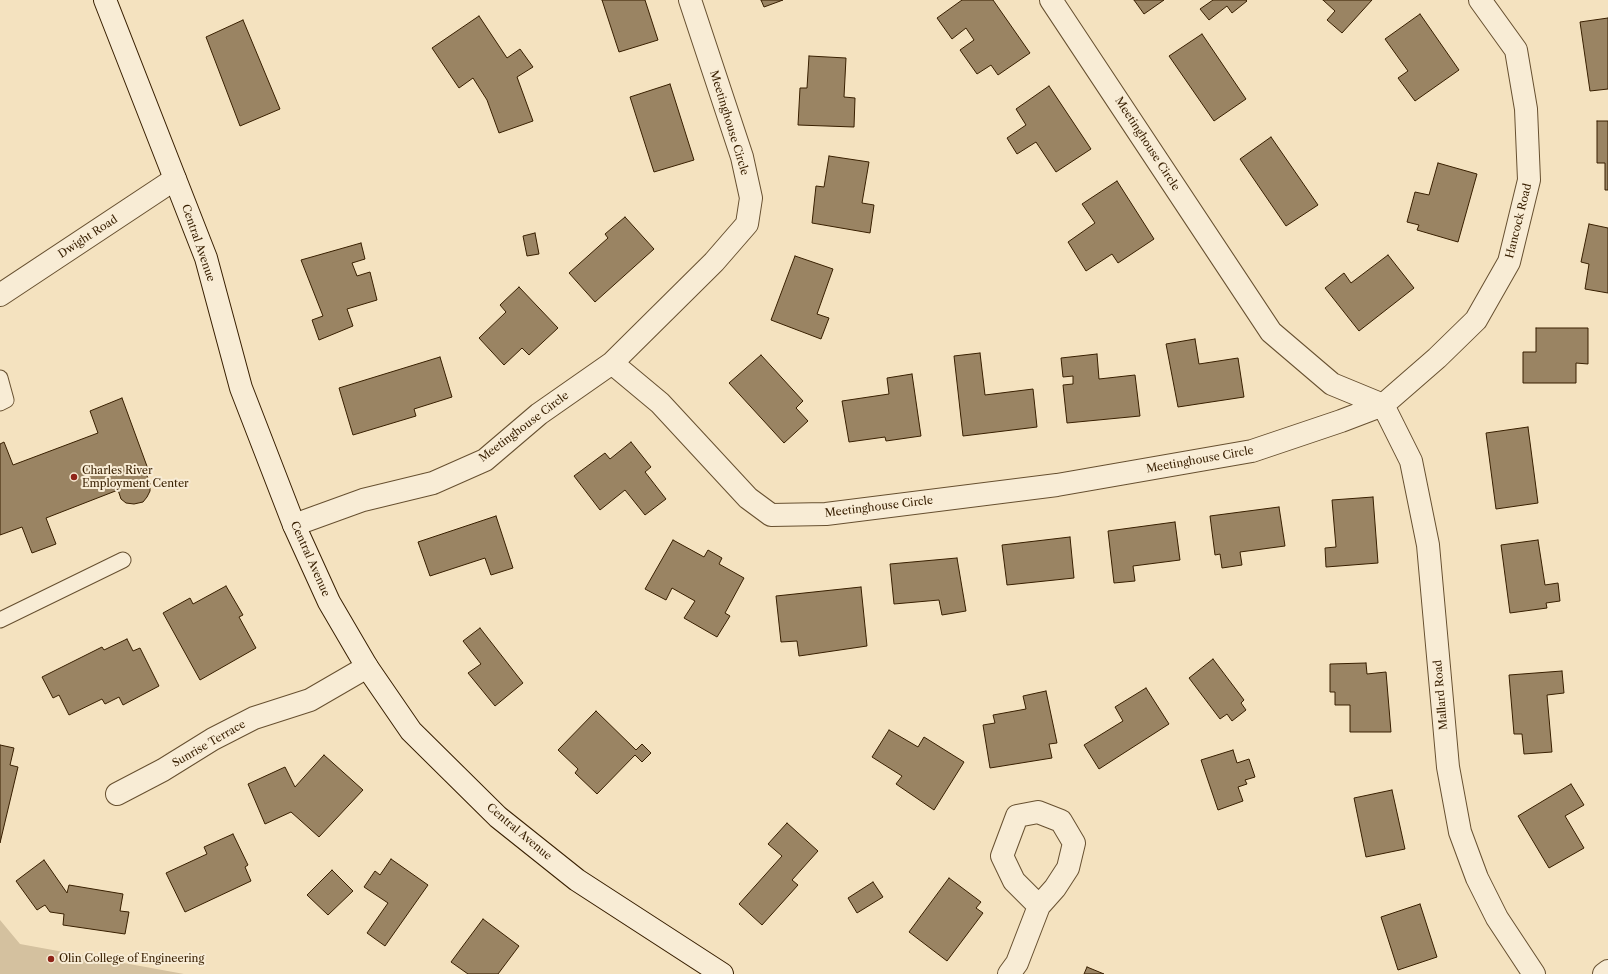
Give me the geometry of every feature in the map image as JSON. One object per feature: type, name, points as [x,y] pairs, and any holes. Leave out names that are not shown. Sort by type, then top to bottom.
[{"type":"street","name":"Central Avenue","points":[[106,0],[206,258],[241,388],[294,525],[329,602],[367,667],[411,731],[498,818],[577,880],[722,974]]},
{"type":"street","name":"Meetinghouse Circle","points":[[294,525],[363,500],[433,483],[485,460],[539,414],[612,362],[714,262],[747,224],[751,198],[742,157],[690,0]]},
{"type":"street","name":"Meetinghouse Circle","points":[[1051,0],[1271,332],[1332,384],[1383,404]]},
{"type":"street","name":"Hancock Road","points":[[1383,404],[1437,358],[1476,320],[1509,262],[1529,180],[1526,109],[1516,50],[1480,0]]},
{"type":"street","name":"Dwight Road","points":[[0,295],[175,179]]},
{"type":"street","name":"Meetinghouse Circle","points":[[612,362],[660,403],[748,498],[771,515],[826,514],[1057,485],[1252,451],[1341,421],[1383,404]]},
{"type":"street","name":"Mallard Road","points":[[1383,404],[1411,461],[1428,545],[1448,768],[1460,832],[1477,878],[1498,918],[1534,974]]},
{"type":"street","name":"Sunrise Terrace","points":[[117,794],[163,770],[220,736],[254,718],[310,700],[367,667]]},
{"type":"street","points":[[1009,974],[1017,963],[1039,906]]},
{"type":"street","points":[[1604,974],[1608,971]]},
{"type":"lane","points":[[0,378],[6,400],[0,403]]},
{"type":"lane","points":[[0,620],[123,560]]},
{"type":"shaded area","name":"Olin College of Engineering","points":[[0,920],[20,944],[184,974],[0,974]]},
{"type":"building","points":[[602,0],[645,0],[658,40],[619,52]]},
{"type":"building","points":[[761,0],[783,0],[764,7]]},
{"type":"building","points":[[962,0],[993,0],[1030,53],[998,75],[991,65],[977,74],[960,50],[974,40],[966,28],[952,39],[937,18]]},
{"type":"building","points":[[1134,0],[1164,0],[1144,14]]},
{"type":"building","points":[[1213,0],[1247,1],[1232,13],[1227,6],[1209,20],[1200,9]]},
{"type":"building","points":[[1323,0],[1372,0],[1342,33],[1327,20],[1335,11]]},
{"type":"building","points":[[1420,14],[1459,70],[1415,101],[1398,78],[1408,71],[1385,39]]},
{"type":"building","points":[[479,16],[507,58],[520,49],[533,67],[517,77],[533,121],[499,133],[487,100],[473,78],[459,88],[432,48]]},
{"type":"building","points":[[1608,18],[1608,89],[1590,91],[1580,22]]},
{"type":"building","points":[[243,20],[280,109],[240,126],[206,37]]},
{"type":"building","points":[[1202,34],[1246,99],[1214,121],[1169,56]]},
{"type":"building","points":[[809,56],[846,58],[844,97],[855,98],[854,127],[798,125],[800,88],[807,88]]},
{"type":"building","points":[[670,84],[694,160],[654,172],[630,97]]},
{"type":"building","points":[[1049,86],[1091,149],[1056,172],[1036,142],[1017,154],[1007,138],[1026,125],[1016,109]]},
{"type":"building","points":[[1597,121],[1608,121],[1608,190],[1605,190],[1605,163],[1597,163]]},
{"type":"building","points":[[1271,137],[1318,205],[1286,226],[1240,159]]},
{"type":"building","points":[[829,156],[869,162],[862,203],[874,205],[870,233],[812,223],[816,186],[824,187]]},
{"type":"building","points":[[1438,163],[1477,174],[1458,242],[1417,230],[1419,225],[1407,222],[1415,192],[1429,195]]},
{"type":"building","points":[[1117,181],[1154,239],[1118,263],[1112,254],[1086,271],[1068,242],[1095,223],[1082,204]]},
{"type":"building","points":[[625,217],[654,249],[595,302],[569,273],[608,238],[605,234]]},
{"type":"building","points":[[1589,224],[1608,228],[1608,293],[1585,289],[1589,264],[1581,262]]},
{"type":"building","points":[[535,233],[539,254],[527,256],[523,236]]},
{"type":"building","points":[[361,243],[365,259],[352,263],[357,276],[370,272],[377,300],[347,309],[353,326],[319,340],[312,320],[323,316],[301,260]]},
{"type":"building","points":[[1388,255],[1414,288],[1359,331],[1325,288],[1344,273],[1351,283]]},
{"type":"building","points":[[795,256],[833,269],[817,314],[829,318],[821,339],[771,320]]},
{"type":"building","points":[[519,287],[558,328],[529,355],[522,348],[504,365],[479,338],[506,312],[500,305]]},
{"type":"building","points":[[1536,328],[1588,328],[1588,364],[1576,363],[1576,383],[1523,383],[1523,352],[1536,352]]},
{"type":"building","points":[[1195,339],[1199,364],[1238,358],[1244,397],[1178,407],[1166,344]]},
{"type":"building","points":[[980,353],[985,395],[1033,389],[1037,427],[963,436],[954,356]]},
{"type":"building","points":[[1097,354],[1099,379],[1135,375],[1140,416],[1067,423],[1063,385],[1073,384],[1073,376],[1063,377],[1061,358]]},
{"type":"building","points":[[761,355],[803,401],[796,408],[808,421],[784,443],[729,383]]},
{"type":"building","points":[[440,357],[452,397],[414,409],[416,416],[353,435],[339,388]]},
{"type":"building","points":[[912,374],[921,436],[886,441],[885,437],[849,442],[842,401],[889,394],[887,378]]},
{"type":"building","name":"Charles River Employment Center","points":[[122,398],[148,469],[145,470],[150,484],[150,491],[143,502],[134,504],[126,503],[121,499],[118,490],[46,518],[56,544],[32,553],[22,527],[0,535],[0,444],[4,442],[13,465],[98,433],[90,411]]},
{"type":"building","points":[[1528,427],[1538,503],[1496,509],[1486,433]]},
{"type":"building","points":[[631,442],[651,467],[645,472],[666,499],[645,515],[625,490],[600,510],[574,476],[605,453],[610,459]]},
{"type":"building","points":[[1373,497],[1378,563],[1326,567],[1325,548],[1336,547],[1332,500]]},
{"type":"building","points":[[1279,507],[1285,546],[1240,552],[1242,565],[1222,568],[1220,554],[1215,555],[1210,516]]},
{"type":"building","points":[[496,516],[513,568],[491,575],[485,558],[430,576],[418,542]]},
{"type":"building","points":[[1175,522],[1180,560],[1133,566],[1135,581],[1114,583],[1108,531]]},
{"type":"building","points":[[1070,537],[1074,578],[1007,585],[1002,545]]},
{"type":"building","points":[[673,540],[704,557],[708,550],[722,558],[719,564],[744,578],[725,613],[730,616],[717,637],[684,618],[695,601],[672,588],[666,600],[645,589]]},
{"type":"building","points":[[1538,540],[1545,585],[1558,583],[1560,601],[1546,603],[1547,608],[1510,613],[1501,545]]},
{"type":"building","points":[[957,558],[966,611],[942,615],[939,600],[894,604],[890,564]]},
{"type":"building","points":[[226,586],[243,615],[239,617],[256,648],[200,680],[163,613],[190,598],[193,604]]},
{"type":"building","points":[[861,587],[867,646],[799,656],[797,641],[781,642],[776,596]]},
{"type":"building","points":[[480,628],[523,683],[495,706],[468,673],[481,664],[463,641]]},
{"type":"building","points":[[127,639],[133,651],[140,648],[159,686],[123,705],[119,697],[105,704],[102,699],[69,715],[59,695],[53,698],[42,677],[102,647],[104,650]]},
{"type":"building","points":[[1213,659],[1244,700],[1241,703],[1246,710],[1232,721],[1227,714],[1220,719],[1189,678]]},
{"type":"building","points":[[1366,663],[1367,674],[1386,672],[1391,732],[1350,732],[1350,705],[1335,705],[1335,692],[1330,692],[1330,664]]},
{"type":"building","points":[[1562,671],[1564,693],[1547,695],[1552,752],[1524,754],[1522,734],[1514,734],[1509,675]]},
{"type":"building","points":[[1146,688],[1169,724],[1099,769],[1084,745],[1123,721],[1115,707]]},
{"type":"building","points":[[1046,691],[1057,743],[1049,744],[1052,758],[990,768],[983,725],[995,723],[993,715],[1026,709],[1023,696]]},
{"type":"building","points":[[596,711],[636,750],[642,744],[651,753],[642,762],[635,755],[597,794],[575,773],[578,769],[558,750]]},
{"type":"building","points":[[889,730],[918,747],[924,737],[964,762],[934,810],[896,784],[902,776],[872,757]]},
{"type":"building","points":[[0,745],[14,748],[10,765],[18,767],[0,843]]},
{"type":"building","points":[[1233,750],[1237,763],[1249,759],[1255,777],[1245,780],[1247,784],[1238,787],[1243,801],[1218,810],[1201,760]]},
{"type":"building","points":[[324,755],[363,790],[319,837],[291,812],[265,824],[248,784],[285,767],[295,787]]},
{"type":"building","points":[[1571,784],[1584,805],[1565,816],[1584,848],[1549,868],[1518,816]]},
{"type":"building","points":[[1392,790],[1405,849],[1366,857],[1354,798]]},
{"type":"building","points":[[787,823],[818,851],[792,880],[798,885],[762,925],[739,904],[782,856],[768,844]]},
{"type":"building","points":[[233,834],[248,865],[245,867],[251,881],[185,912],[166,873],[207,854],[204,847]]},
{"type":"building","points":[[391,859],[428,885],[385,946],[367,933],[388,903],[364,887],[375,871],[380,875]]},
{"type":"building","points":[[44,860],[67,893],[69,885],[123,894],[120,911],[129,912],[125,934],[63,925],[64,914],[50,912],[45,905],[37,910],[16,881]]},
{"type":"building","points":[[332,870],[353,891],[328,915],[307,895]]},
{"type":"building","points":[[949,878],[981,902],[976,908],[983,913],[947,961],[909,932]]},
{"type":"building","points":[[873,882],[883,897],[857,913],[848,898]]},
{"type":"building","points":[[1420,904],[1437,957],[1398,970],[1381,917]]},
{"type":"building","points":[[483,919],[519,946],[498,974],[468,974],[451,962]]},
{"type":"building","points":[[1087,967],[1104,974],[1084,974]]},
{"type":"place","name":"Charles River Employment Center","points":[[74,477]]},
{"type":"place","name":"Olin College of Engineering","points":[[51,959]]}]
